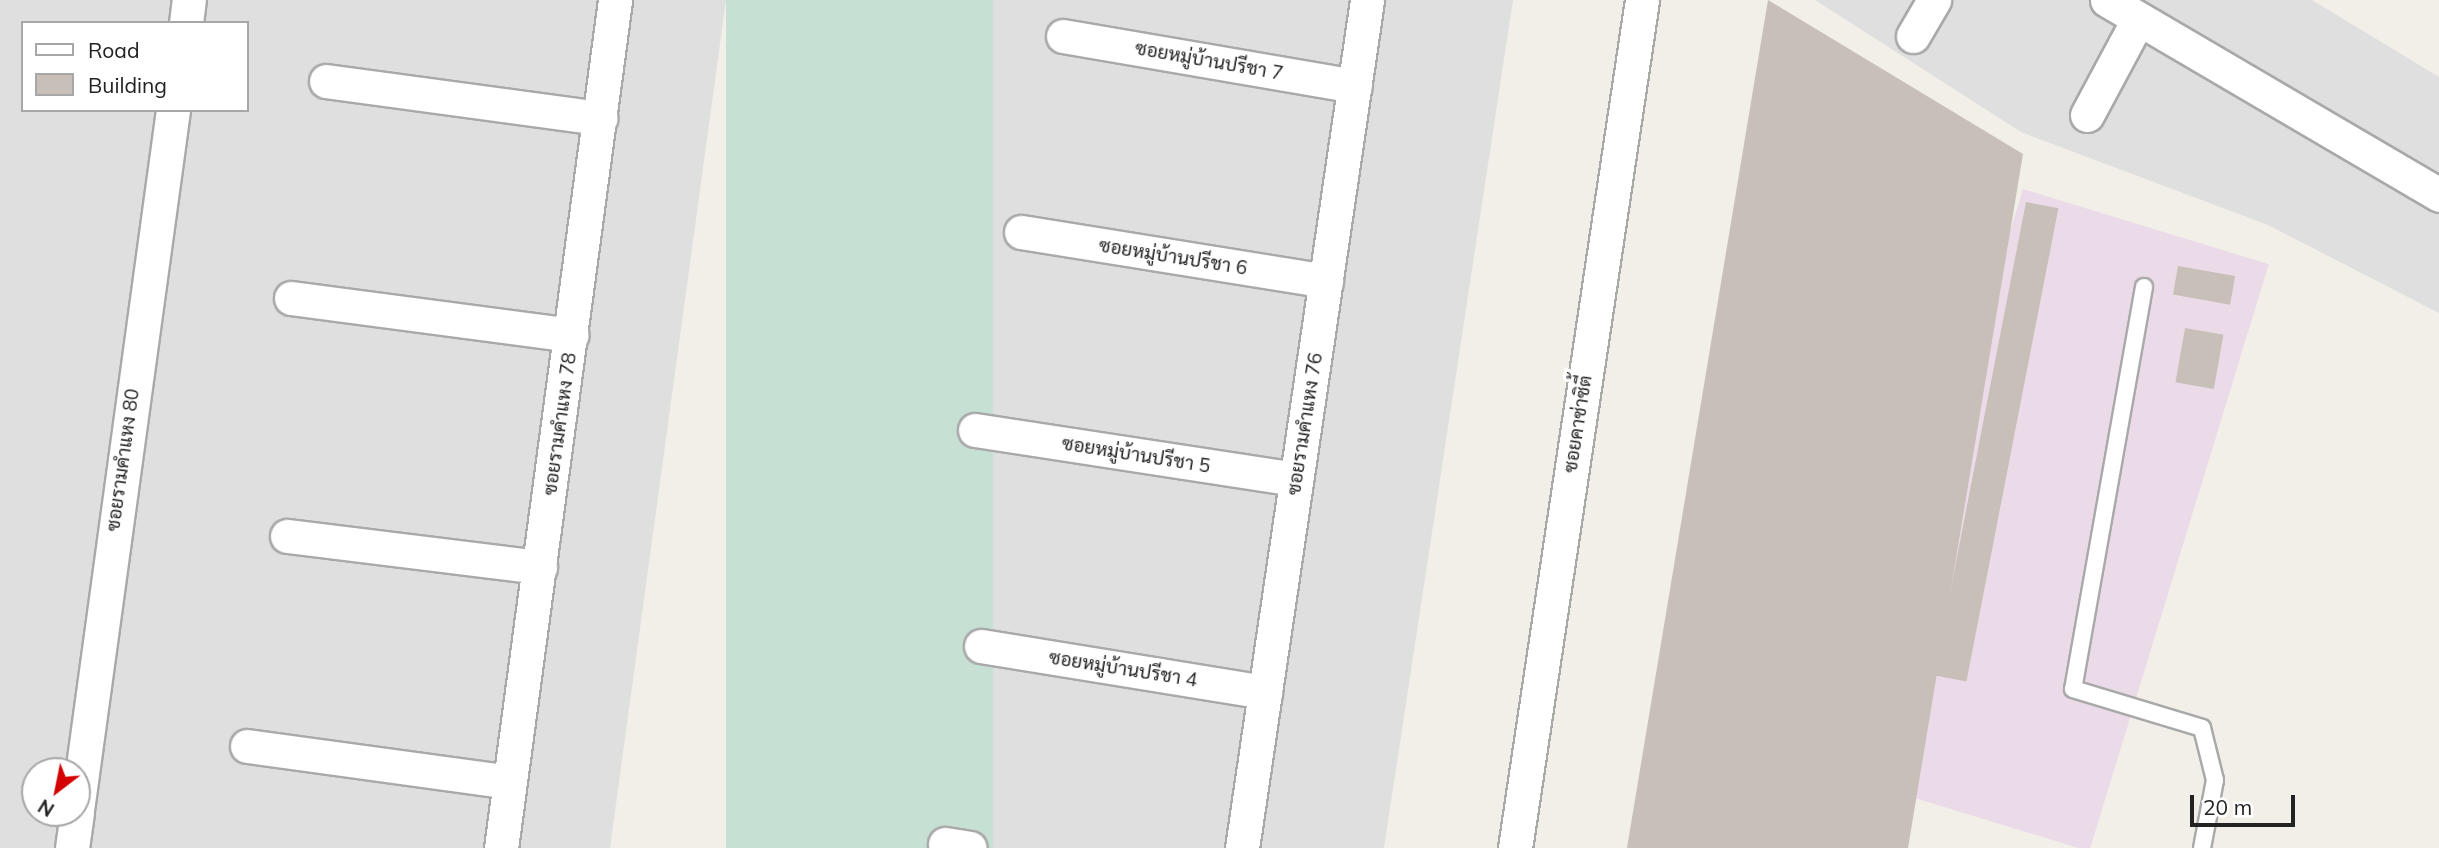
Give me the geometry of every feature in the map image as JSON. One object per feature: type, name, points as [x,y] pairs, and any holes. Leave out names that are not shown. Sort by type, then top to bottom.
[{"type":"street","points":[[186,21],[189,0]]},
{"type":"street","name":"ซอยรามคำแหง 78","points":[[501,848],[615,0]]},
{"type":"street","name":"ซอยรามคำแหง 76","points":[[1242,848],[1367,0]]},
{"type":"street","name":"ซอยคาซ่าซิตี้","points":[[1515,848],[1642,0]]},
{"type":"street","points":[[1913,36],[1934,0]]},
{"type":"street","points":[[2107,0],[2439,195]]},
{"type":"street","points":[[2087,115],[2138,20]]},
{"type":"street","name":"ซอยหมู่บ้านปรีชา 7","points":[[1063,36],[1355,86]]},
{"type":"street","points":[[326,81],[601,118]]},
{"type":"street","name":"ซอยรามคำแหง 80","points":[[85,757],[173,112]]},
{"type":"street","name":"ซอยหมู่บ้านปรีชา 6","points":[[1021,232],[1326,281]]},
{"type":"street","points":[[291,298],[572,335]]},
{"type":"street","name":"ซอยหมู่บ้านปรีชา 5","points":[[975,430],[1296,479]]},
{"type":"street","points":[[287,536],[540,567]]},
{"type":"street","name":"ซอยหมู่บ้านปรีชา 4","points":[[981,646],[1265,692]]},
{"type":"street","points":[[247,746],[510,782]]},
{"type":"street","name":"ซอยรามคำแหง 80","points":[[72,848],[75,827]]},
{"type":"lane","points":[[2144,287],[2073,689],[2202,728],[2215,780],[2202,848]]},
{"type":"shaded area","points":[[0,0],[726,0],[610,848],[0,848]]},
{"type":"shaded area","points":[[992,0],[1513,0],[1384,848],[883,848]]},
{"type":"shaded area","points":[[1815,0],[2312,0],[2439,77],[2439,313],[2268,225],[2021,132]]},
{"type":"shaded area","points":[[2023,189],[2269,264],[2090,848],[2078,848],[1843,776]]},
{"type":"green space","points":[[726,0],[993,0],[993,848],[726,848]]},
{"type":"building","points":[[1768,0],[2023,154],[1908,848],[1627,848]]},
{"type":"building","points":[[2026,202],[2058,208],[1966,681],[1934,675]]},
{"type":"building","points":[[2178,266],[2235,276],[2230,305],[2173,295]]},
{"type":"building","points":[[2185,328],[2223,335],[2214,389],[2175,382]]}]
